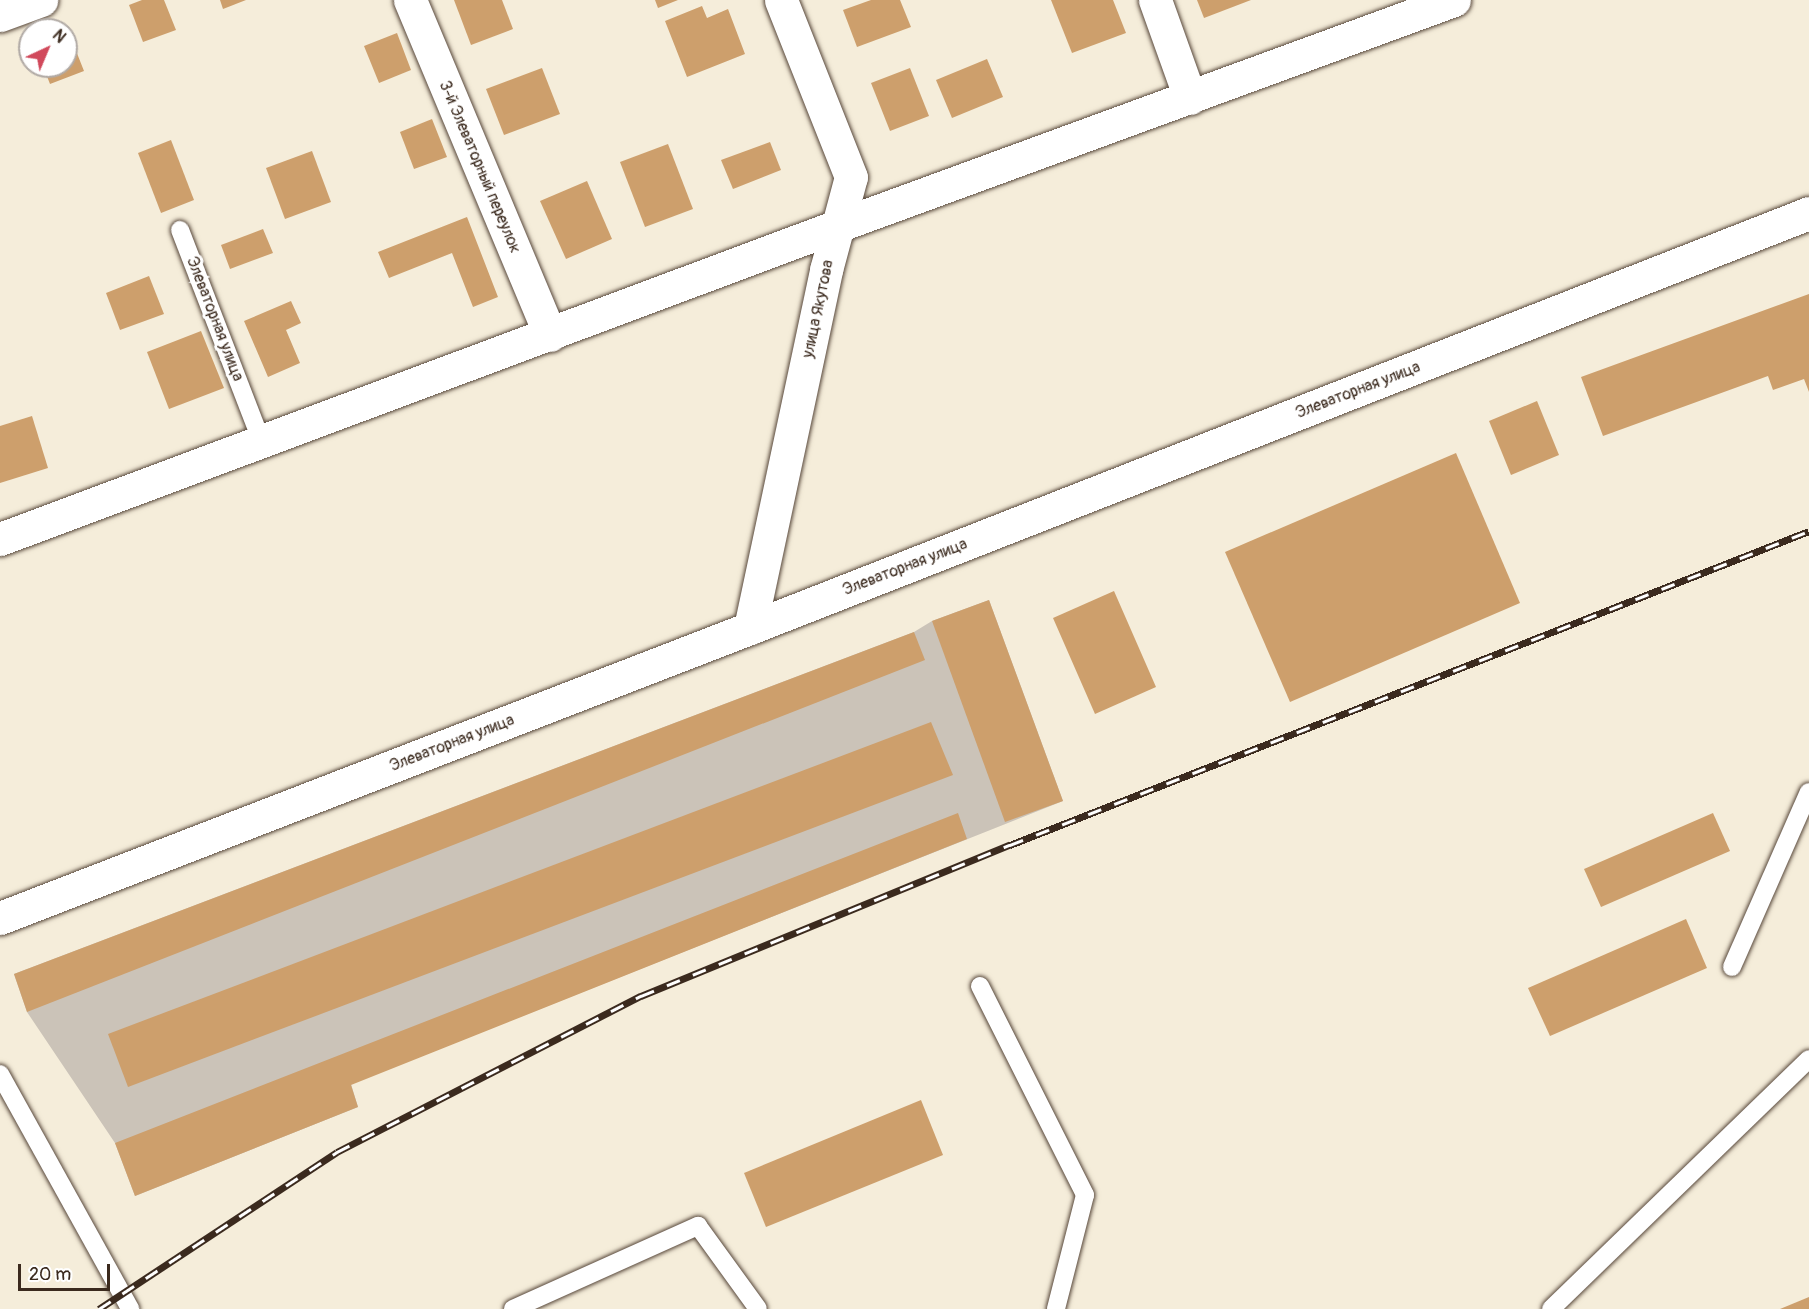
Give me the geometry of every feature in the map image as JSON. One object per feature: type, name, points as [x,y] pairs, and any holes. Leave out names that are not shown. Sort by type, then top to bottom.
[{"type":"street","points":[[0,15],[41,0]]},
{"type":"street","name":"3-й Элеваторный переулок","points":[[410,0],[550,335]]},
{"type":"street","name":"улица Якутова","points":[[750,628],[837,226],[851,177],[782,0]]},
{"type":"street","points":[[1155,0],[1190,98]]},
{"type":"street","points":[[0,539],[837,226],[1454,0]]},
{"type":"street","name":"Элеваторная улица","points":[[0,918],[750,628],[1809,213]]},
{"type":"lane","name":"Элеваторная улица","points":[[180,230],[262,442]]},
{"type":"lane","points":[[1732,967],[1809,792]]},
{"type":"lane","points":[[980,986],[1085,1194],[1056,1309]]},
{"type":"lane","points":[[1551,1309],[1809,1059]]},
{"type":"lane","points":[[0,1074],[130,1309]]},
{"type":"lane","points":[[513,1309],[698,1226],[758,1309]]},
{"type":"shaded area","points":[[989,600],[1063,801],[351,1084],[358,1107],[135,1196],[115,1143],[27,1012],[14,974],[914,632],[932,621]]},
{"type":"building","points":[[142,0],[164,0],[176,30],[143,42],[129,5]]},
{"type":"building","points":[[220,0],[246,0],[223,9]]},
{"type":"building","points":[[454,0],[502,0],[513,29],[471,45]]},
{"type":"building","points":[[655,0],[678,0],[658,8]]},
{"type":"building","points":[[871,0],[900,0],[911,27],[857,47],[843,10]]},
{"type":"building","points":[[1051,0],[1113,0],[1126,33],[1072,53]]},
{"type":"building","points":[[1197,0],[1251,0],[1204,18]]},
{"type":"building","points":[[702,6],[707,18],[728,9],[745,54],[687,77],[665,21]]},
{"type":"building","points":[[397,33],[411,70],[379,83],[364,46]]},
{"type":"building","points":[[78,56],[84,71],[78,73]]},
{"type":"building","points":[[987,59],[1003,97],[952,118],[936,80]]},
{"type":"building","points":[[542,68],[560,114],[504,135],[486,89]]},
{"type":"building","points":[[910,68],[929,116],[890,131],[871,83]]},
{"type":"building","points":[[48,78],[66,78],[50,84]]},
{"type":"building","points":[[432,119],[447,157],[414,169],[400,132]]},
{"type":"building","points":[[171,140],[194,200],[161,213],[138,153]]},
{"type":"building","points":[[770,142],[781,170],[733,189],[721,160]]},
{"type":"building","points":[[668,144],[693,209],[645,227],[620,162]]},
{"type":"building","points":[[312,151],[331,202],[285,219],[266,168]]},
{"type":"building","points":[[587,181],[612,239],[566,259],[540,201]]},
{"type":"building","points":[[467,217],[498,297],[473,307],[452,253],[389,278],[378,252]]},
{"type":"building","points":[[263,229],[273,253],[230,269],[221,245]]},
{"type":"building","points":[[149,276],[164,314],[120,330],[106,293]]},
{"type":"building","points":[[1809,294],[1809,392],[1804,379],[1773,390],[1768,376],[1603,436],[1581,377]]},
{"type":"building","points":[[291,301],[301,323],[286,330],[300,363],[268,377],[244,321]]},
{"type":"building","points":[[201,331],[224,388],[169,409],[147,352]]},
{"type":"building","points":[[1537,401],[1559,455],[1511,475],[1489,421]]},
{"type":"building","points":[[32,416],[48,468],[0,483],[0,426]]},
{"type":"building","points":[[1456,453],[1520,603],[1290,702],[1225,552]]},
{"type":"building","points":[[1114,591],[1156,687],[1095,714],[1053,618]]},
{"type":"building","points":[[989,600],[1063,801],[1005,822],[932,621]]},
{"type":"building","points":[[914,632],[925,660],[27,1012],[14,974]]},
{"type":"building","points":[[931,722],[953,775],[128,1087],[108,1034]]},
{"type":"building","points":[[958,813],[967,839],[351,1085],[358,1107],[135,1196],[115,1143]]},
{"type":"building","points":[[1713,813],[1730,851],[1601,907],[1584,869]]},
{"type":"building","points":[[1686,919],[1707,968],[1550,1036],[1528,988]]},
{"type":"building","points":[[921,1100],[943,1155],[766,1227],[744,1173]]},
{"type":"building","points":[[1809,1297],[1809,1309],[1780,1309]]},
{"type":"railway","points":[[99,1309],[337,1152],[641,996],[1010,845],[1809,531]]}]
